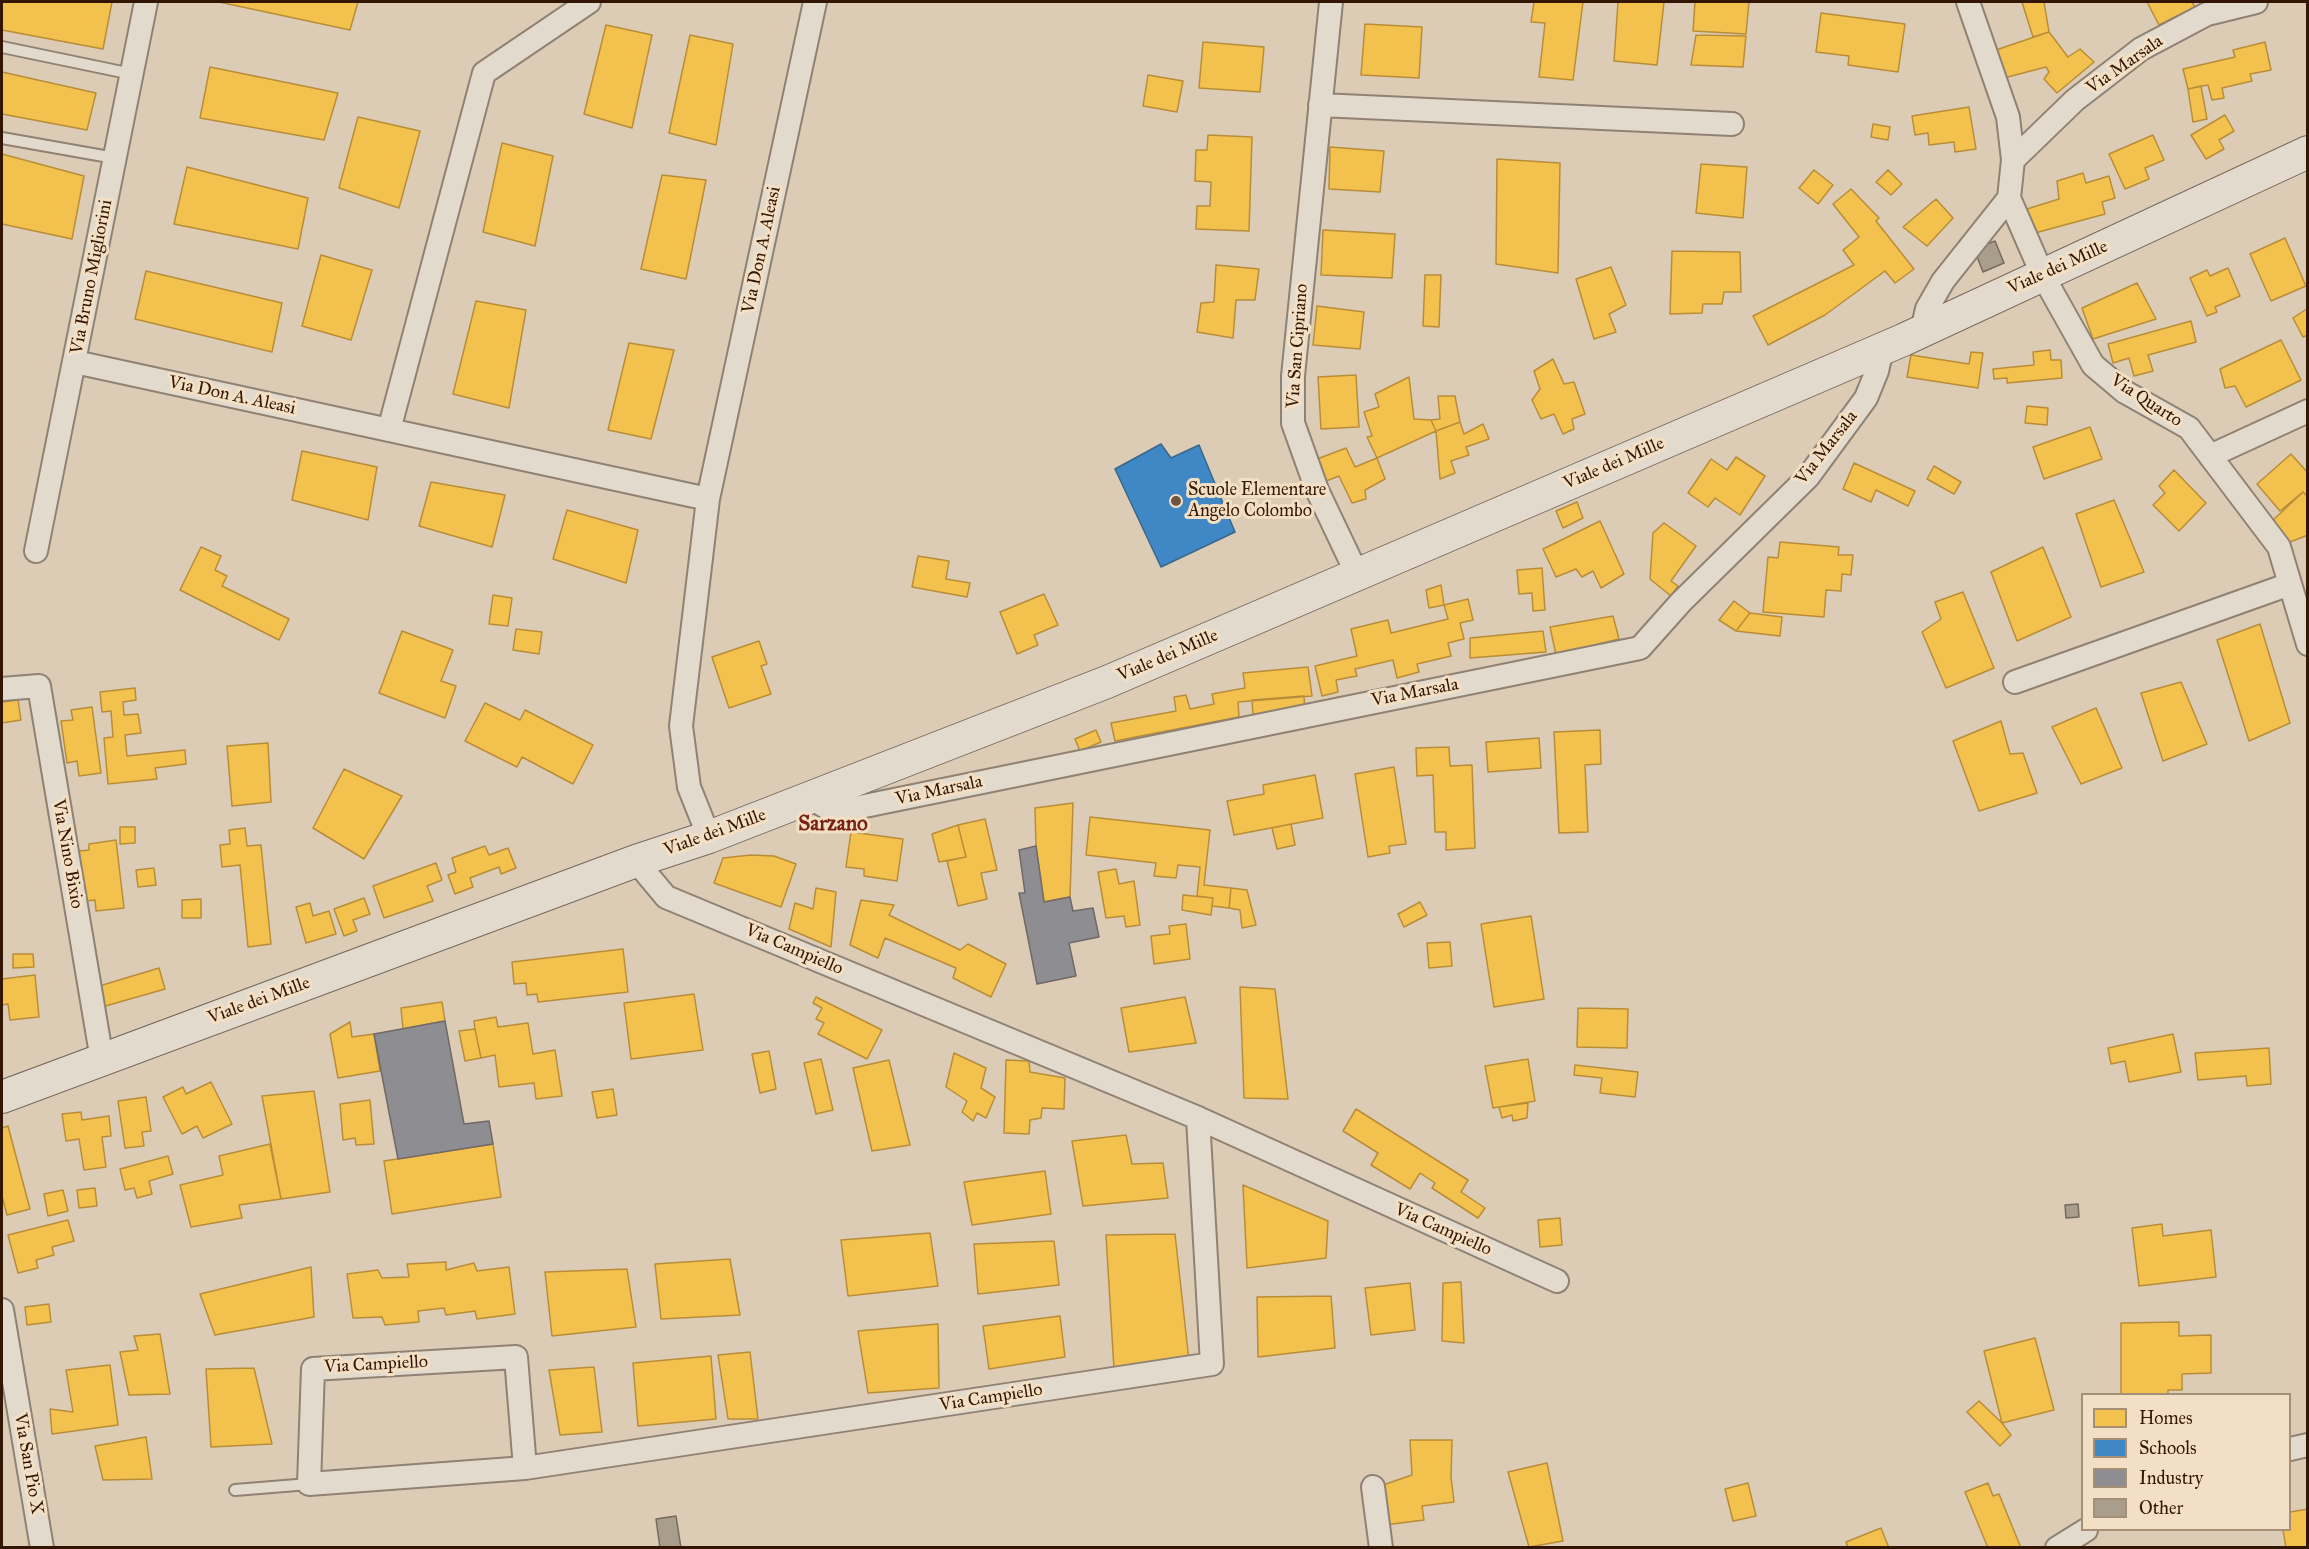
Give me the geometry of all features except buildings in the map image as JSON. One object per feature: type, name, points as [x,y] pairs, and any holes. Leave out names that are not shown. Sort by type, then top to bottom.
[{"type":"main road","name":"Viale dei Mille","points":[[2,1097],[636,861],[709,837],[1107,682],[1882,349],[2307,152]]},
{"type":"street","name":"Via Bruno Migliorini","points":[[36,551],[146,2]]},
{"type":"street","points":[[389,430],[484,73],[589,2]]},
{"type":"street","name":"Via Don A. Aleasi","points":[[709,837],[689,788],[681,726],[708,499],[815,2]]},
{"type":"street","name":"Via San Cipriano","points":[[1331,2],[1293,376],[1293,423],[1317,490],[1357,574]]},
{"type":"street","points":[[1922,331],[1927,309],[1943,281],[2009,198],[2013,160],[2008,117],[1968,2]]},
{"type":"street","name":"Via Marsala","points":[[2013,160],[2075,100],[2141,50],[2207,14],[2256,2]]},
{"type":"street","points":[[1320,105],[1732,124]]},
{"type":"street","name":"Via Quarto","points":[[2009,198],[2043,276],[2093,365],[2125,392],[2189,428],[2279,547],[2307,644]]},
{"type":"street","name":"Via Marsala","points":[[811,798],[826,807],[845,810],[1640,648],[1681,602],[1808,477],[1866,398],[1877,371],[1882,349]]},
{"type":"street","name":"Via Don A. Aleasi","points":[[75,362],[708,499]]},
{"type":"street","points":[[2210,456],[2307,411]]},
{"type":"street","points":[[2015,682],[2290,584]]},
{"type":"street","name":"Via Nino Bixio","points":[[2,689],[39,686],[102,1060]]},
{"type":"street","name":"Via Campiello","points":[[636,861],[666,897],[1198,1119],[1557,1281]]},
{"type":"street","name":"Via Campiello","points":[[525,1468],[516,1357],[313,1369],[309,1484],[525,1468],[1212,1365],[1198,1119]]},
{"type":"street","name":"Via San Pio X","points":[[2,1310],[42,1548]]},
{"type":"street","points":[[2291,1449],[2307,1445]]},
{"type":"street","points":[[1373,1487],[1381,1548]]},
{"type":"street","points":[[2057,1548],[2084,1531]]},
{"type":"lane","points":[[2,47],[132,74]]},
{"type":"lane","points":[[2,138],[115,158]]},
{"type":"lane","points":[[235,1490],[309,1484]]},
{"type":"place","name":"Scuole Elementare Angelo Colombo","points":[[1176,501]]},
{"type":"district","name":"Sarzano","points":[[833,825]]}]
